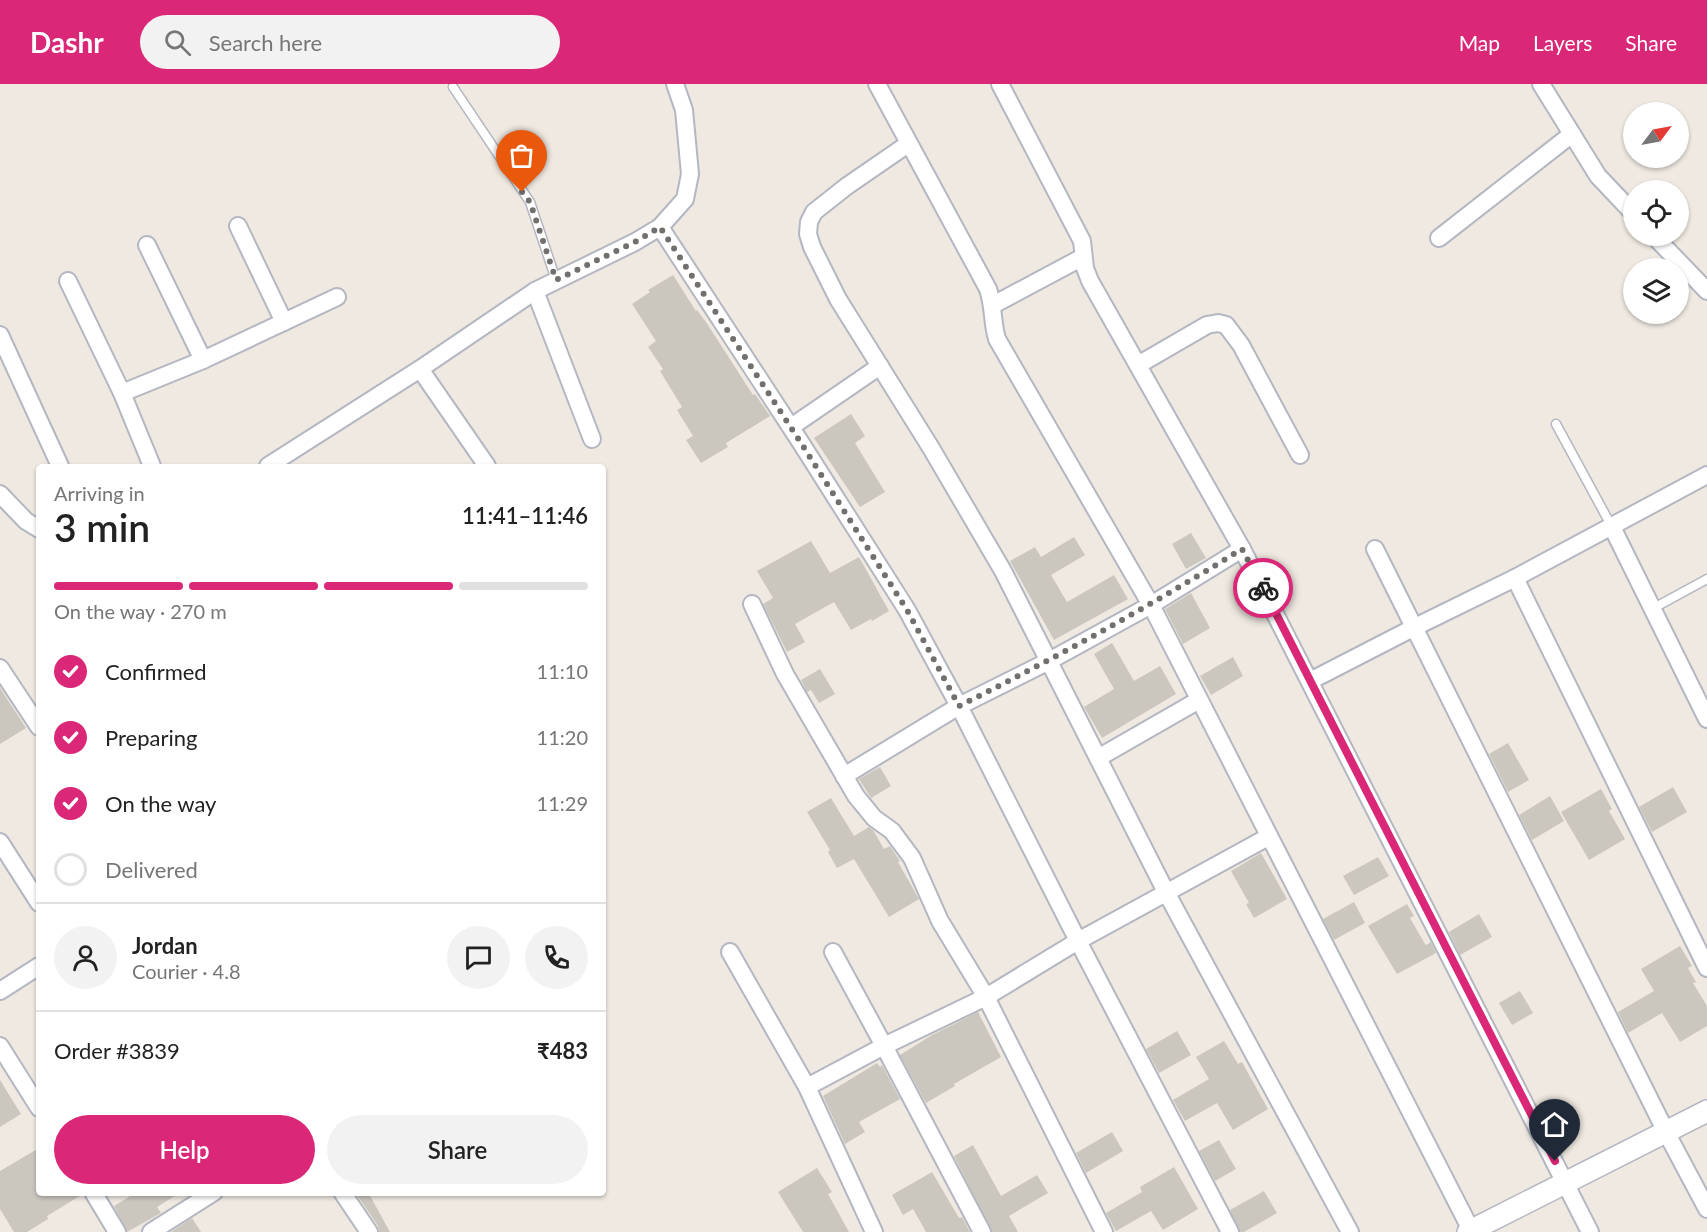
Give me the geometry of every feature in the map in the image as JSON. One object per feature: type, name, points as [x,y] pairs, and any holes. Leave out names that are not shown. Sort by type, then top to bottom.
[{"type":"street","points":[[271,464],[420,369],[535,291],[635,242],[660,227],[685,199],[690,174],[684,110],[675,84]]},
{"type":"street","points":[[877,84],[988,290],[993,305],[992,323],[997,339],[1151,605],[1470,1232],[1707,1111]]},
{"type":"street","points":[[1000,84],[1082,241],[1085,268],[1090,281],[1242,549],[1590,1232]]},
{"type":"street","points":[[1541,84],[1598,176],[1623,202]]},
{"type":"street","points":[[1439,238],[1572,134]]},
{"type":"street","points":[[908,144],[814,212],[809,222],[808,234],[812,247],[838,299],[1003,571],[1166,892],[1350,1232]]},
{"type":"street","points":[[238,226],[284,322]]},
{"type":"street","points":[[660,227],[907,610],[959,706],[1078,941],[1230,1232]]},
{"type":"street","points":[[147,245],[203,360]]},
{"type":"street","points":[[1664,246],[1707,291]]},
{"type":"street","points":[[993,305],[1083,257]]},
{"type":"street","points":[[69,281],[122,393],[151,464]]},
{"type":"street","points":[[535,291],[592,439]]},
{"type":"street","points":[[122,393],[203,360],[337,297]]},
{"type":"street","points":[[1138,365],[1207,325],[1218,323],[1226,325],[1241,345],[1300,456]]},
{"type":"street","points":[[0,335],[59,464]]},
{"type":"street","points":[[790,427],[880,366]]},
{"type":"street","points":[[420,369],[486,464]]},
{"type":"street","points":[[1310,681],[1515,578],[1707,475]]},
{"type":"street","points":[[0,494],[26,521],[36,527]]},
{"type":"street","points":[[1612,527],[1707,719]]},
{"type":"street","points":[[844,776],[959,706],[1049,661],[1151,605],[1242,549]]},
{"type":"street","points":[[1374,549],[1666,1132],[1707,1209]]},
{"type":"street","points":[[1515,578],[1707,968]]},
{"type":"street","points":[[752,604],[785,674],[844,776],[865,809],[892,831],[912,858],[940,921],[986,997],[1104,1232]]},
{"type":"street","points":[[0,668],[36,722]]},
{"type":"street","points":[[1098,758],[1199,700]]},
{"type":"street","points":[[807,1087],[884,1046],[986,997],[1078,941],[1268,837]]},
{"type":"street","points":[[0,842],[36,898]]},
{"type":"street","points":[[730,952],[807,1087],[874,1232]]},
{"type":"street","points":[[833,952],[982,1232]]},
{"type":"street","points":[[0,991],[36,968]]},
{"type":"street","points":[[0,1046],[36,1103]]},
{"type":"street","points":[[95,1196],[117,1232]]},
{"type":"street","points":[[151,1232],[208,1196]]},
{"type":"street","points":[[345,1196],[369,1232]]},
{"type":"lane","points":[[453,87],[530,202],[556,280]]},
{"type":"lane","points":[[1556,424],[1612,527]]},
{"type":"lane","points":[[1653,609],[1707,579]]},
{"type":"building","points":[[673,275],[753,395],[755,394],[770,416],[726,443],[728,447],[701,463],[686,440],[693,436],[677,410],[682,407],[660,371],[663,369],[648,347],[656,341],[632,304],[650,292],[648,290]]},
{"type":"building","points":[[851,414],[865,436],[855,443],[885,492],[860,507],[814,438]]},
{"type":"building","points":[[1191,533],[1206,558],[1186,569],[1172,544]]},
{"type":"building","points":[[1074,537],[1085,555],[1051,575],[1067,602],[1114,575],[1128,599],[1054,640],[1010,561],[1035,547],[1041,557]]},
{"type":"building","points":[[811,541],[830,573],[859,557],[889,611],[851,630],[834,602],[795,624],[805,642],[787,652],[763,604],[773,598],[757,571]]},
{"type":"building","points":[[1191,593],[1210,628],[1183,644],[1165,609]]},
{"type":"building","points":[[1112,643],[1134,681],[1160,666],[1176,694],[1102,738],[1084,707],[1114,689],[1094,654]]},
{"type":"building","points":[[1233,657],[1243,676],[1211,695],[1200,676]]},
{"type":"building","points":[[820,669],[835,694],[819,703],[811,690],[807,692],[801,680]]},
{"type":"building","points":[[0,688],[26,728],[0,744]]},
{"type":"building","points":[[1508,743],[1529,780],[1508,792],[1489,754]]},
{"type":"building","points":[[880,767],[891,786],[871,798],[859,779]]},
{"type":"building","points":[[1673,787],[1687,812],[1652,832],[1639,807]]},
{"type":"building","points":[[1601,789],[1612,809],[1609,811],[1625,839],[1589,860],[1561,812]]},
{"type":"building","points":[[1550,796],[1564,821],[1532,840],[1519,815]]},
{"type":"building","points":[[831,798],[854,836],[869,827],[884,849],[890,846],[919,899],[889,917],[854,859],[837,868],[828,852],[830,850],[807,812]]},
{"type":"building","points":[[1261,853],[1287,899],[1254,918],[1246,904],[1249,903],[1231,871]]},
{"type":"building","points":[[1378,857],[1389,876],[1354,895],[1343,876]]},
{"type":"building","points":[[1354,902],[1365,923],[1334,940],[1323,919]]},
{"type":"building","points":[[1407,904],[1414,916],[1410,918],[1425,944],[1431,942],[1436,953],[1397,974],[1368,926]]},
{"type":"building","points":[[1479,914],[1492,937],[1460,955],[1449,932]]},
{"type":"building","points":[[1680,946],[1692,966],[1688,968],[1696,982],[1693,983],[1707,1006],[1707,1026],[1680,1042],[1662,1013],[1628,1033],[1618,1012],[1654,991],[1641,969]]},
{"type":"building","points":[[1520,991],[1533,1013],[1512,1025],[1499,1003]]},
{"type":"building","points":[[978,1012],[1001,1057],[926,1103],[900,1055],[932,1035]]},
{"type":"building","points":[[1177,1031],[1191,1055],[1159,1073],[1146,1049]]},
{"type":"building","points":[[1224,1041],[1238,1064],[1242,1062],[1268,1109],[1233,1130],[1217,1103],[1185,1121],[1173,1100],[1209,1079],[1196,1057]]},
{"type":"building","points":[[877,1063],[880,1067],[882,1065],[900,1099],[859,1122],[865,1132],[845,1144],[823,1096]]},
{"type":"building","points":[[0,1080],[21,1114],[0,1127]]},
{"type":"building","points":[[1112,1132],[1123,1151],[1086,1173],[1076,1153]]},
{"type":"building","points":[[1219,1140],[1236,1169],[1215,1181],[1199,1151]]},
{"type":"building","points":[[973,1145],[1001,1196],[1037,1175],[1048,1193],[1009,1216],[1018,1232],[992,1232],[954,1156]]},
{"type":"building","points":[[36,1150],[36,1196],[80,1196],[47,1216],[48,1219],[27,1232],[14,1232],[0,1209],[0,1171]]},
{"type":"building","points":[[1174,1167],[1198,1209],[1163,1230],[1151,1211],[1116,1231],[1106,1213],[1142,1192],[1140,1187]]},
{"type":"building","points":[[817,1168],[832,1192],[828,1194],[849,1232],[803,1232],[778,1192]]},
{"type":"building","points":[[932,1172],[959,1218],[962,1217],[970,1232],[926,1232],[913,1209],[903,1215],[892,1195]]},
{"type":"building","points":[[1264,1191],[1277,1213],[1244,1232],[1240,1232],[1230,1210]]},
{"type":"building","points":[[130,1196],[175,1196],[157,1207],[161,1213],[127,1232],[114,1206]]},
{"type":"building","points":[[358,1196],[370,1196],[390,1232],[379,1232],[378,1226]]},
{"type":"building","points":[[192,1218],[201,1232],[171,1232]]},
{"type":"way so far","points":[[522,192],[530,202],[556,280],[635,242],[660,227],[907,610],[959,706],[1049,661],[1151,605],[1242,549],[1263,588]]},
{"type":"route","points":[[1263,588],[1555,1161]]}]
